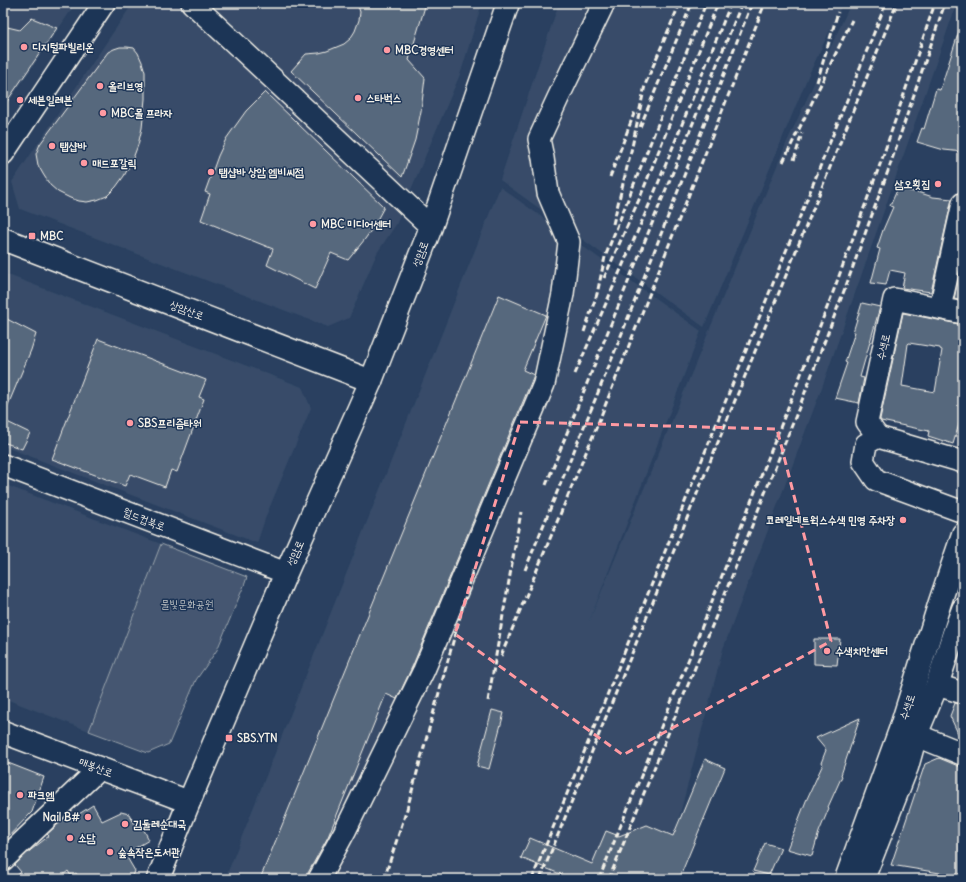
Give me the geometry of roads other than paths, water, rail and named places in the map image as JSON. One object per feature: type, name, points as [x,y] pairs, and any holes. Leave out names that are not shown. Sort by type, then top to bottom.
[{"type":"main road","name":"성암로","points":[[158,879],[286,573],[371,381],[430,227],[508,3]]},
{"type":"main road","name":"상암산로","points":[[3,239],[371,381]]},
{"type":"main road","name":"수색로","points":[[908,733],[940,602],[963,534]]},
{"type":"main road","name":"수색로","points":[[863,878],[886,766],[937,685],[963,609]]},
{"type":"main road","name":"매봉산로","points":[[3,732],[189,802]]},
{"type":"main road","points":[[908,733],[963,754]]},
{"type":"street","points":[[3,154],[104,3]]},
{"type":"street","name":"성암로","points":[[192,3],[430,227]]},
{"type":"street","points":[[319,879],[346,829],[424,670],[544,384],[563,294],[569,242],[548,193],[539,139],[604,3]]},
{"type":"street","points":[[940,308],[963,203]]},
{"type":"street","name":"수색로","points":[[878,437],[867,422],[894,299],[963,313]]},
{"type":"street","points":[[963,462],[878,437],[866,444],[863,461],[876,480],[963,512]]},
{"type":"street","name":"월드컵북로","points":[[3,465],[286,573]]},
{"type":"street","points":[[937,685],[963,693]]},
{"type":"street","points":[[3,860],[100,768]]},
{"type":"railway","points":[[613,224],[632,147],[645,85],[680,3]]},
{"type":"railway","points":[[640,127],[692,3]]},
{"type":"railway","points":[[584,332],[597,294],[605,257],[706,3]]},
{"type":"railway","points":[[604,278],[641,195],[718,3]]},
{"type":"railway","points":[[575,374],[653,196],[731,3]]},
{"type":"railway","points":[[546,485],[742,3]]},
{"type":"railway","points":[[525,570],[611,361],[752,3]]},
{"type":"railway","points":[[501,656],[597,426],[765,3]]},
{"type":"railway","points":[[532,879],[886,3]]},
{"type":"railway","points":[[540,879],[897,3]]},
{"type":"railway","points":[[599,879],[705,619],[832,295],[882,159],[935,3]]},
{"type":"railway","points":[[609,879],[714,621],[847,283],[888,171],[945,3]]},
{"type":"railway","points":[[817,82],[838,12]]},
{"type":"railway","points":[[783,162],[852,20]]},
{"type":"railway","points":[[610,177],[635,111]]},
{"type":"railway","points":[[794,160],[802,133]]},
{"type":"railway","points":[[488,701],[521,512]]},
{"type":"railway","points":[[384,879],[407,809],[473,569]]},
{"type":"place","name":"디지털파빌리온","points":[[24,47]]},
{"type":"place","name":"MBC경영센터","points":[[387,50]]},
{"type":"place","name":"올리브영","points":[[100,86]]},
{"type":"place","name":"스타벅스","points":[[358,98]]},
{"type":"place","name":"세븐일레븐","points":[[20,100]]},
{"type":"place","name":"MBC몰 프라자","points":[[103,113]]},
{"type":"place","name":"탭샵바","points":[[52,146]]},
{"type":"place","name":"매드포갈릭","points":[[84,163]]},
{"type":"place","name":"탭샵바 상암 엠비씨점","points":[[211,172]]},
{"type":"place","name":"삼오횟집","points":[[938,184]]},
{"type":"place","name":"MBC 미디어센터","points":[[313,224]]},
{"type":"place","name":"MBC","points":[[32,236]]},
{"type":"place","name":"SBS프리즘타워","points":[[130,423]]},
{"type":"place","name":"코레일네트웍스수색 민영 주차장","points":[[903,520]]},
{"type":"place","name":"수색치안센터","points":[[827,651]]},
{"type":"place","name":"SBS.YTN","points":[[229,738]]},
{"type":"place","name":"파크엠","points":[[20,795]]},
{"type":"place","name":"Nail B#","points":[[88,817]]},
{"type":"place","name":"김둘레순대국","points":[[125,824]]},
{"type":"place","name":"소담","points":[[70,838]]},
{"type":"place","name":"숲속작은도서관","points":[[110,852]]},
{"type":"park label","name":"물빛문화공원","points":[[187,604]]}]
